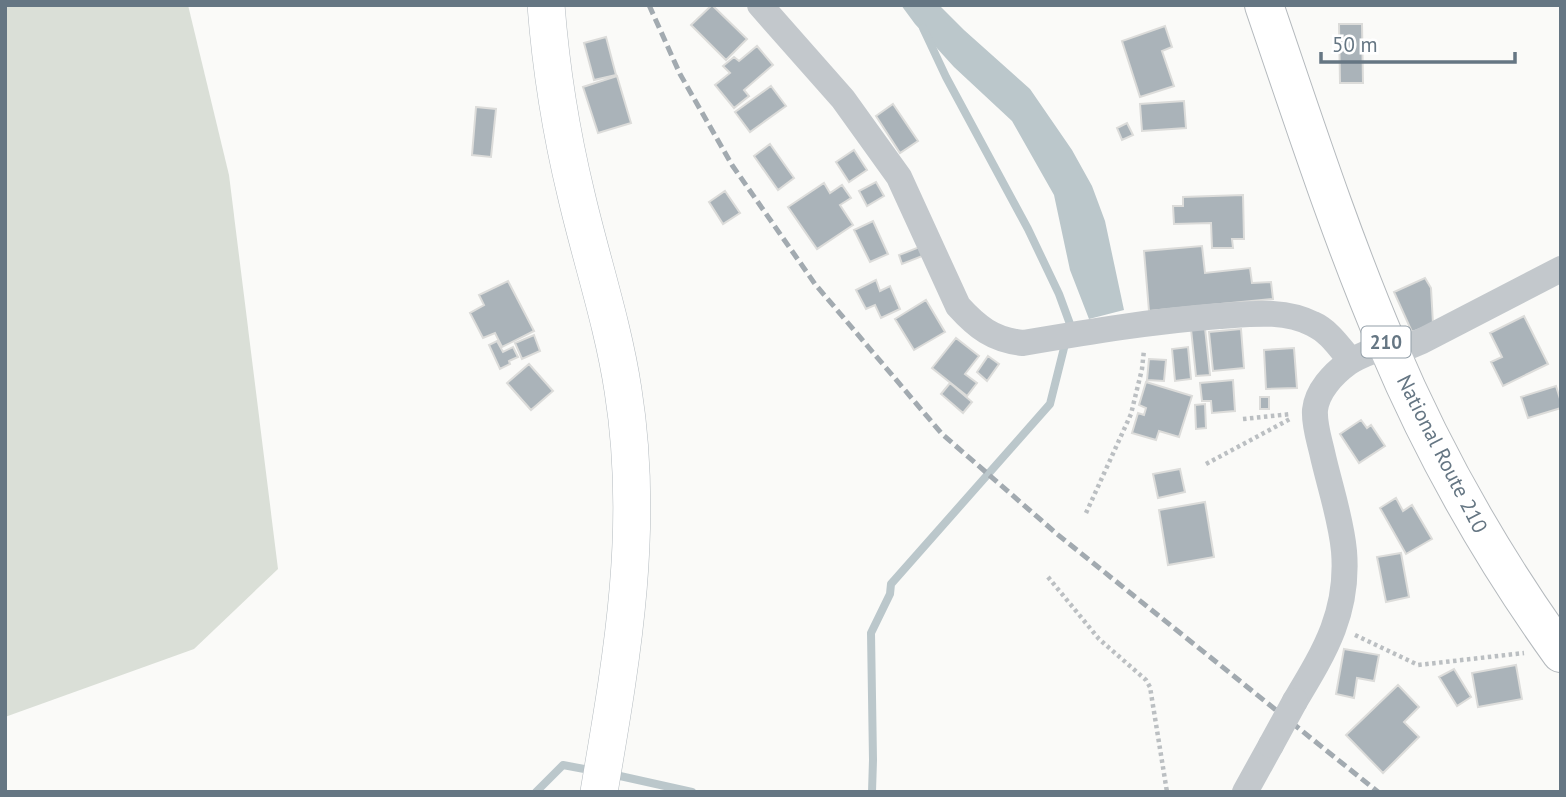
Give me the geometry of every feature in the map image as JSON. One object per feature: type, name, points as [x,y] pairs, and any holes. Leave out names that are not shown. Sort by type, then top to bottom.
[{"type":"highway","name":"National Route 210","points":[[1264,5],[1350,250],[1389,350],[1438,453],[1467,507],[1524,600],[1547,652]]},
{"type":"street","points":[[546,5],[556,95],[568,161],[616,352],[624,392],[630,456],[630,579],[617,687],[599,792]]},
{"type":"street","points":[[760,5],[843,99],[899,177],[958,306],[992,336],[1023,343],[1144,323],[1265,313],[1311,322],[1320,327],[1351,361]]},
{"type":"street","points":[[1245,792],[1321,657],[1335,626],[1343,588],[1344,551],[1315,418],[1319,396],[1339,370],[1351,361],[1422,341],[1561,269]]},
{"type":"path","points":[[1086,513],[1130,414],[1142,369],[1144,323]]},
{"type":"path","points":[[1206,464],[1300,414],[1243,419]]},
{"type":"path","points":[[1048,577],[1099,639],[1146,680],[1150,687],[1167,792]]},
{"type":"path","points":[[1335,626],[1418,665],[1547,652]]},
{"type":"shaded area","points":[[5,5],[188,5],[229,175],[278,569],[194,649],[5,717]]},
{"type":"shaded area","points":[[901,5],[939,5],[1030,89],[1072,150],[1092,186],[1105,221],[1124,310],[1089,319],[1070,270],[1054,195],[1012,121],[954,67]]},
{"type":"building","points":[[712,5],[747,39],[726,60],[691,25]]},
{"type":"building","points":[[1339,24],[1362,24],[1363,83],[1340,83]]},
{"type":"building","points":[[1165,26],[1172,47],[1162,51],[1174,86],[1140,97],[1122,41]]},
{"type":"building","points":[[606,37],[616,75],[594,80],[584,43]]},
{"type":"building","points":[[757,46],[773,65],[744,90],[749,96],[734,108],[715,85],[730,73],[723,66],[734,57],[739,61]]},
{"type":"building","points":[[617,76],[631,123],[598,133],[583,87]]},
{"type":"building","points":[[771,86],[786,106],[750,132],[735,112]]},
{"type":"building","points":[[1184,101],[1186,128],[1142,131],[1140,104]]},
{"type":"building","points":[[893,104],[918,141],[900,153],[876,116]]},
{"type":"building","points":[[476,107],[496,109],[491,157],[472,155]]},
{"type":"building","points":[[1127,123],[1133,135],[1122,140],[1117,128]]},
{"type":"building","points":[[770,144],[794,178],[778,190],[754,156]]},
{"type":"building","points":[[854,150],[867,170],[849,182],[836,162]]},
{"type":"building","points":[[876,182],[884,196],[867,206],[859,191]]},
{"type":"building","points":[[824,183],[830,193],[842,185],[851,198],[840,205],[853,225],[817,249],[788,207]]},
{"type":"building","points":[[725,191],[740,213],[723,224],[709,202]]},
{"type":"building","points":[[1243,195],[1244,239],[1232,239],[1233,248],[1212,248],[1211,223],[1174,224],[1173,206],[1183,206],[1183,197]]},
{"type":"building","points":[[873,221],[888,254],[870,262],[854,230]]},
{"type":"building","points":[[922,246],[925,255],[902,264],[899,255]]},
{"type":"building","points":[[1202,246],[1205,273],[1250,268],[1252,283],[1271,282],[1273,299],[1149,311],[1144,251]]},
{"type":"building","points":[[1425,278],[1431,288],[1433,324],[1412,332],[1394,292]]},
{"type":"building","points":[[876,280],[880,291],[890,286],[900,309],[881,318],[875,305],[866,309],[856,290]]},
{"type":"building","points":[[508,281],[534,331],[502,347],[495,333],[483,338],[470,313],[484,305],[479,295]]},
{"type":"building","points":[[926,300],[945,332],[914,350],[895,319]]},
{"type":"building","points":[[1524,316],[1548,364],[1503,386],[1491,362],[1502,357],[1490,333]]},
{"type":"building","points":[[1205,328],[1210,375],[1196,376],[1191,329]]},
{"type":"building","points":[[1241,329],[1244,368],[1213,371],[1209,332]]},
{"type":"building","points":[[534,335],[540,351],[522,359],[515,343]]},
{"type":"building","points":[[956,338],[979,356],[965,374],[977,383],[967,396],[932,368]]},
{"type":"building","points":[[497,341],[503,352],[513,347],[518,357],[500,369],[489,345]]},
{"type":"building","points":[[1188,347],[1191,379],[1175,381],[1172,349]]},
{"type":"building","points":[[1294,348],[1297,388],[1266,389],[1264,350]]},
{"type":"building","points":[[988,356],[999,364],[987,381],[977,372]]},
{"type":"building","points":[[1149,359],[1166,360],[1164,381],[1147,380]]},
{"type":"building","points":[[529,364],[553,391],[531,410],[507,383]]},
{"type":"building","points":[[1233,380],[1235,411],[1212,413],[1211,401],[1202,401],[1200,383]]},
{"type":"building","points":[[1146,382],[1192,396],[1179,437],[1159,431],[1156,440],[1132,433],[1138,413],[1144,415],[1146,408],[1139,405]]},
{"type":"building","points":[[950,383],[972,402],[963,413],[941,394]]},
{"type":"building","points":[[1556,386],[1561,408],[1528,418],[1521,397]]},
{"type":"building","points":[[1260,397],[1269,397],[1269,409],[1260,409]]},
{"type":"building","points":[[1205,404],[1206,428],[1196,429],[1195,405]]},
{"type":"building","points":[[1361,420],[1367,428],[1371,425],[1385,446],[1359,463],[1340,434]]},
{"type":"building","points":[[1180,469],[1185,492],[1158,498],[1153,474]]},
{"type":"building","points":[[1396,498],[1403,511],[1412,505],[1432,539],[1406,554],[1380,508]]},
{"type":"building","points":[[1205,502],[1214,557],[1168,565],[1159,510]]},
{"type":"building","points":[[1401,553],[1409,597],[1386,602],[1377,557]]},
{"type":"building","points":[[1344,649],[1379,655],[1374,681],[1357,678],[1354,698],[1336,694]]},
{"type":"building","points":[[1516,665],[1522,699],[1478,707],[1472,673]]},
{"type":"building","points":[[1454,669],[1471,697],[1457,706],[1439,677]]},
{"type":"building","points":[[1398,685],[1419,707],[1404,722],[1419,737],[1383,773],[1346,735]]},
{"type":"waterway","points":[[872,792],[871,633],[890,594],[891,584],[1050,404],[1070,324],[1028,229],[946,77],[923,28]]},
{"type":"waterway","points":[[536,792],[563,765],[595,771]]},
{"type":"waterway","points":[[611,774],[692,792]]},
{"type":"railway","points":[[649,5],[680,74],[732,165],[815,284],[942,434],[1057,534],[1378,792]]}]
